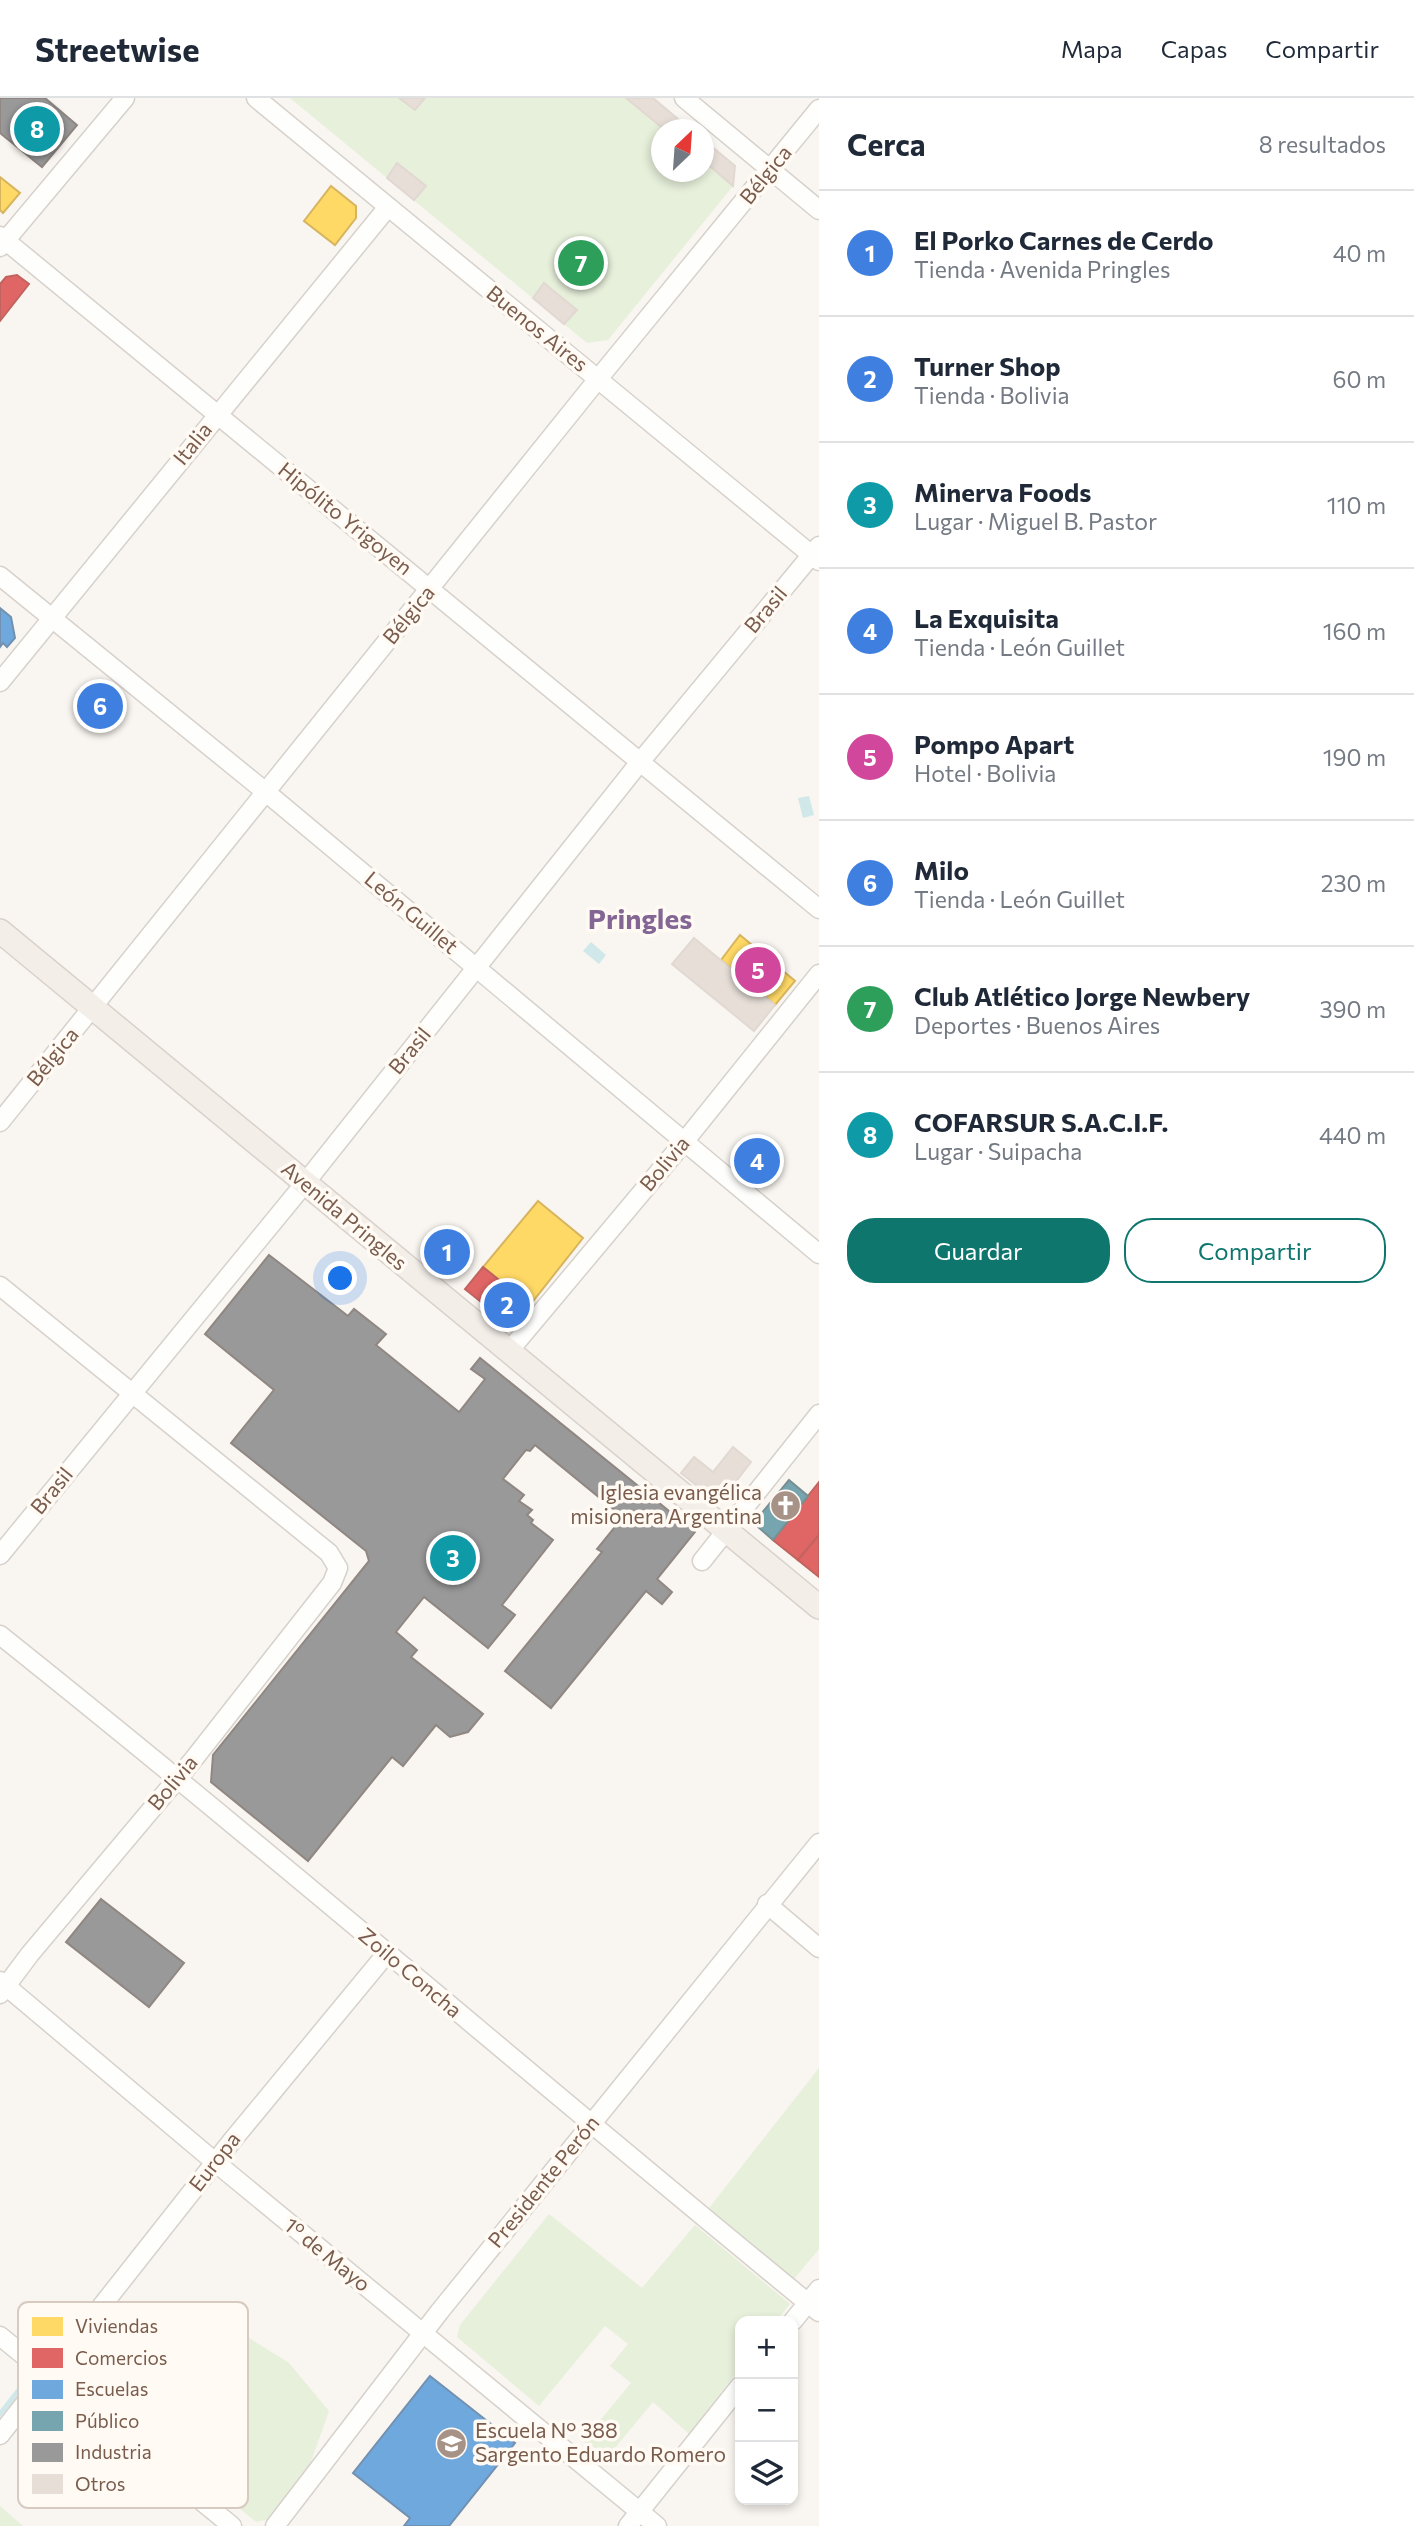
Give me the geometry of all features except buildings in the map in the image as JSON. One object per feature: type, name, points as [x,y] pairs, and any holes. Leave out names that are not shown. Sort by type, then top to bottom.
[{"type":"main road","name":"Avenida Pringles","points":[[0,931],[819,1607]]},
{"type":"street","points":[[2,241],[125,98]]},
{"type":"street","name":"Buenos Aires","points":[[256,98],[816,554]]},
{"type":"street","points":[[684,98],[819,210]]},
{"type":"street","name":"Bélgica","points":[[0,1122],[598,379],[819,110]]},
{"type":"street","name":"Italia","points":[[0,682],[388,206]]},
{"type":"street","name":"Hipólito Yrigoyen","points":[[2,241],[217,414],[819,909]]},
{"type":"street","name":"Brasil","points":[[0,1555],[305,1183],[640,762],[816,554]]},
{"type":"street","name":"León Guillet","points":[[0,576],[267,793],[819,1254]]},
{"type":"street","name":"Bolivia","points":[[509,1352],[684,1142],[819,974]]},
{"type":"street","points":[[0,1286],[133,1392]]},
{"type":"street","name":"Bolivia","points":[[2,1987],[178,1777],[332,1583],[338,1568],[329,1553],[133,1392]]},
{"type":"street","points":[[702,1561],[819,1415]]},
{"type":"street","name":"Zoilo Concha","points":[[0,1635],[178,1777],[813,2308]]},
{"type":"street","name":"Presidente Perón","points":[[275,2526],[423,2333],[767,1904],[819,1843]]},
{"type":"street","points":[[767,1904],[819,1948]]},
{"type":"street","name":"Europa","points":[[105,2302],[215,2162],[387,1953]]},
{"type":"street","name":"1º de Mayo","points":[[2,1987],[423,2333],[633,2519],[657,2526]]},
{"type":"street","points":[[798,2318],[813,2308],[819,2288]]},
{"type":"street","points":[[0,2336],[18,2351]]},
{"type":"street","points":[[633,2519],[735,2392]]},
{"type":"street","name":"Europa","points":[[0,2435],[18,2412]]},
{"type":"street","points":[[210,2508],[232,2526]]},
{"type":"green space","points":[[290,98],[653,98],[679,119],[651,119],[651,182],[714,182],[714,148],[735,166],[733,186],[608,340],[587,343]]},
{"type":"green space","points":[[819,2068],[819,2249],[794,2279],[709,2208]]},
{"type":"green space","points":[[549,2214],[642,2288],[695,2225],[790,2304],[780,2316],[735,2316],[735,2374],[689,2434],[653,2402],[605,2460],[583,2441],[631,2383],[610,2366],[628,2344],[605,2326],[539,2406],[457,2337],[460,2325]]},
{"type":"green space","points":[[248,2337],[289,2363],[329,2411],[307,2473],[269,2519],[256,2522],[239,2508],[248,2508]]},
{"type":"green space","points":[[0,2506],[23,2526],[0,2526]]},
{"type":"water","points":[[809,796],[814,815],[803,818],[798,798]]},
{"type":"water","points":[[591,942],[606,955],[599,964],[583,951]]},
{"type":"waterway","points":[[0,2414],[18,2391]]},
{"type":"place","name":"COFARSUR S.A.C.I.F.","points":[[37,129]]},
{"type":"place","name":"Club Atlético Jorge Newbery","points":[[581,263]]},
{"type":"place","name":"Milo","points":[[100,706]]},
{"type":"place","name":"Pompo Apart","points":[[758,970]]},
{"type":"place","name":"La Exquisita","points":[[757,1161]]},
{"type":"place","name":"El Porko Carnes de Cerdo","points":[[447,1252]]},
{"type":"place","name":"Turner Shop","points":[[507,1305]]},
{"type":"place","name":"Iglesia evangélica misionera Argentina","points":[[785,1505]]},
{"type":"place","name":"Minerva Foods","points":[[453,1558]]},
{"type":"place","name":"Escuela N° 388 Sargento Eduardo Romero","points":[[452,2443]]},
{"type":"district","name":"Pringles","points":[[640,919]]}]
